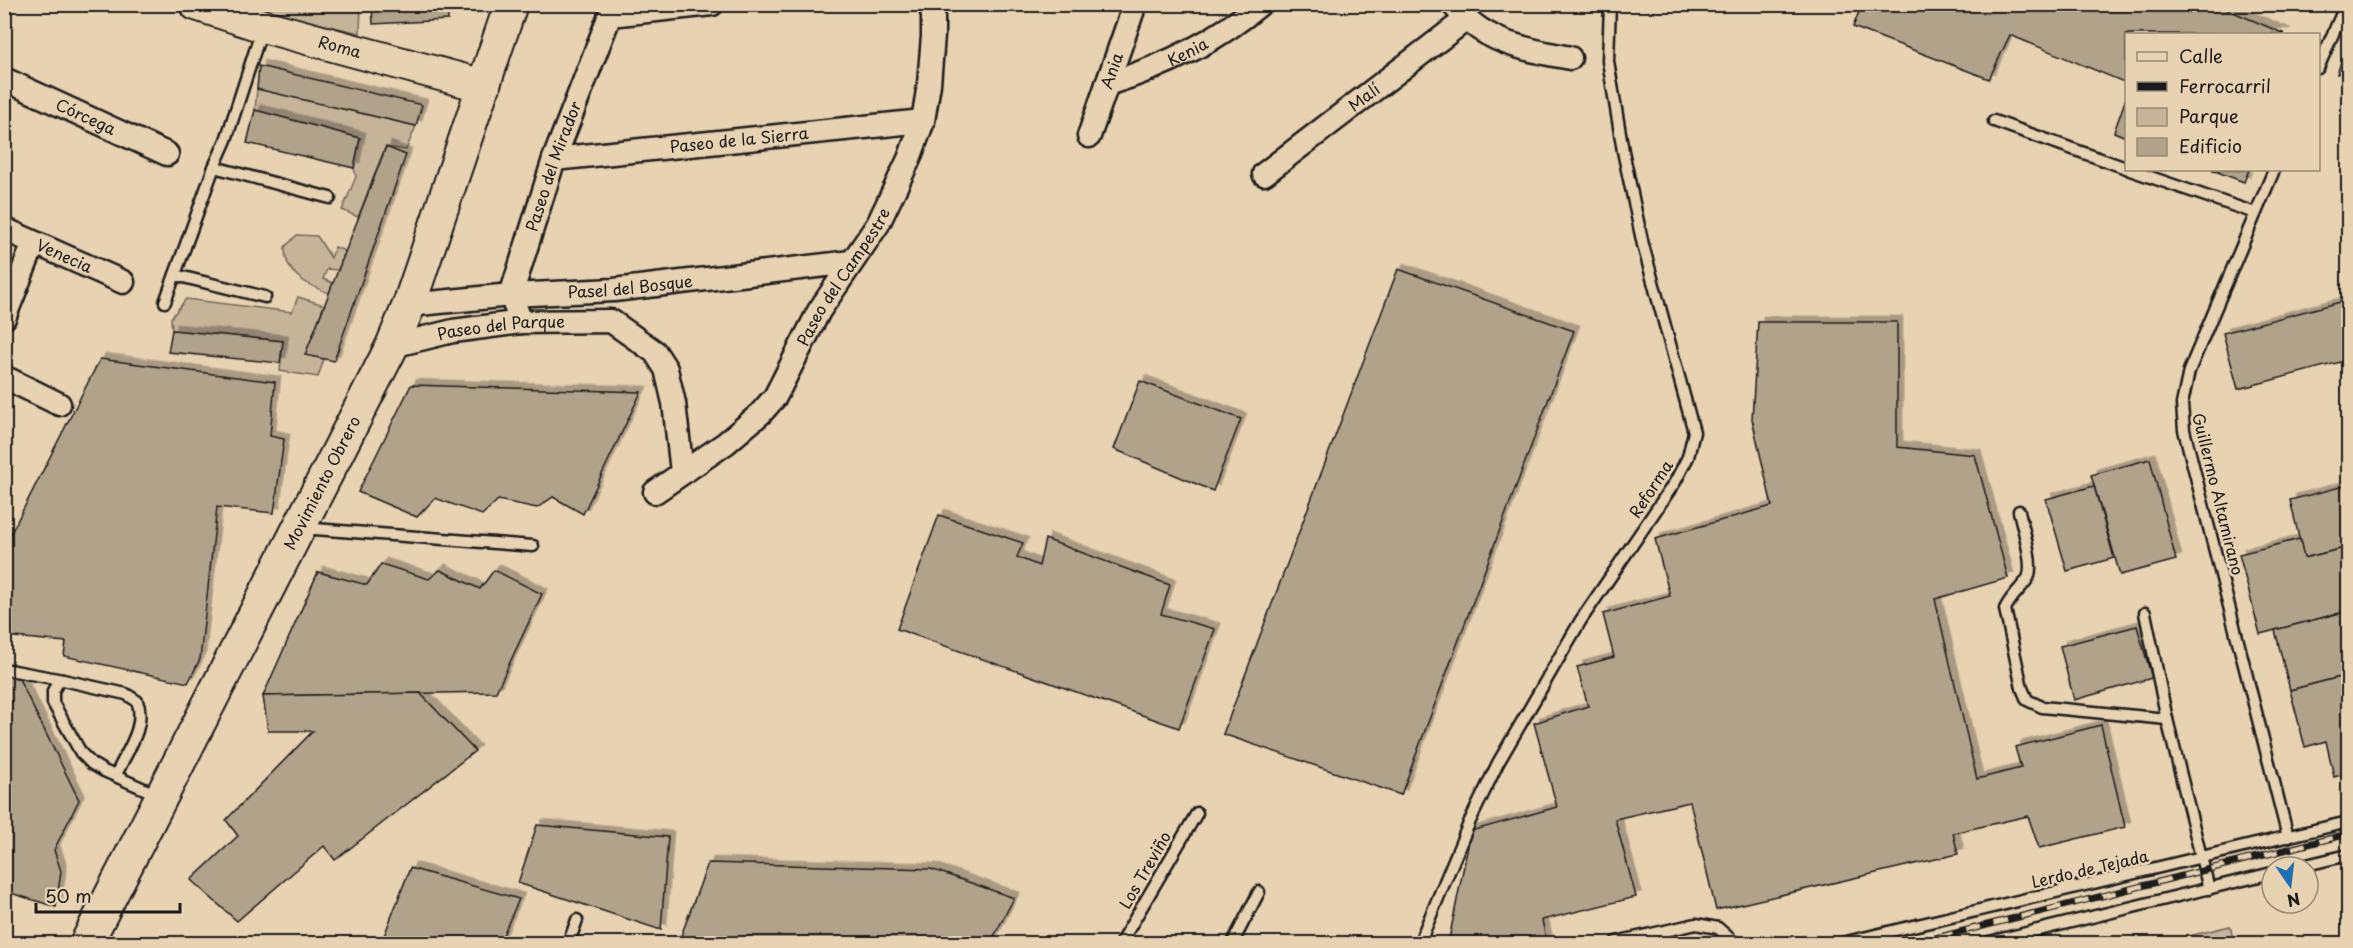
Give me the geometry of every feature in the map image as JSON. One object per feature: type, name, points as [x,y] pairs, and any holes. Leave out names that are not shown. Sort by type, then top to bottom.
[{"type":"street","name":"Roma","points":[[196,4],[263,26],[484,86]]},
{"type":"street","name":"Movimiento Obrero","points":[[92,940],[160,796],[392,346],[409,305],[511,4]]},
{"type":"street","name":"Paseo del Mirador","points":[[511,295],[554,159],[610,15],[712,4]]},
{"type":"street","name":"Paseo del Campestre","points":[[655,492],[726,443],[760,414],[775,397],[819,311],[878,224],[909,159],[923,121],[933,36],[933,16],[930,4]]},
{"type":"street","name":"Ania","points":[[1089,136],[1135,4]]},
{"type":"street","name":"Kenia","points":[[1107,84],[1134,76],[1210,43],[1260,4]]},
{"type":"street","points":[[1459,12],[1485,34],[1503,42],[1570,58]]},
{"type":"street","name":"Malí","points":[[1264,174],[1459,12]]},
{"type":"street","name":"Córcega","points":[[4,79],[167,154]]},
{"type":"street","name":"Paseo de la Sierra","points":[[554,159],[923,121]]},
{"type":"street","name":"Venecia","points":[[4,229],[123,282]]},
{"type":"street","points":[[4,318],[34,243]]},
{"type":"street","name":"Pasel del Bosque","points":[[409,305],[511,295],[614,290],[851,262]]},
{"type":"street","points":[[614,290],[611,321],[655,352],[666,369],[674,403],[682,472]]},
{"type":"street","points":[[511,295],[521,321]]},
{"type":"street","name":"Paseo del Parque","points":[[392,346],[453,331],[521,321],[611,321]]},
{"type":"street","points":[[4,377],[59,404]]},
{"type":"lane","name":"Reforma","points":[[1419,944],[1470,821],[1498,763],[1581,620],[1675,482],[1688,457],[1694,432],[1643,245],[1623,151],[1608,61],[1610,4]]},
{"type":"lane","points":[[2320,66],[2346,4]]},
{"type":"lane","points":[[165,302],[226,140],[263,26]]},
{"type":"lane","points":[[1994,121],[2125,168]]},
{"type":"lane","points":[[214,167],[330,198]]},
{"type":"lane","points":[[2134,171],[2255,213]]},
{"type":"lane","name":"Guillermo Altamirano","points":[[2274,171],[2189,371],[2182,404],[2184,430],[2288,837]]},
{"type":"lane","points":[[175,275],[265,297]]},
{"type":"lane","points":[[2019,511],[2030,564],[2029,576],[2011,597],[2005,609],[2022,688],[2027,700],[2042,707],[2167,719]]},
{"type":"lane","points":[[299,528],[533,546]]},
{"type":"lane","points":[[2145,613],[2167,719],[2209,889]]},
{"type":"lane","points":[[4,669],[126,694],[137,701],[141,716],[139,727],[116,775]]},
{"type":"lane","points":[[63,680],[58,682],[52,691],[53,703],[81,753],[92,764],[160,796]]},
{"type":"lane","name":"Los Treviño","points":[[1120,944],[1197,813]]},
{"type":"lane","name":"Lerdo de Tejada","points":[[1838,944],[2349,822]]},
{"type":"lane","points":[[2320,862],[2349,855]]},
{"type":"lane","points":[[1981,944],[2260,876]]},
{"type":"lane","points":[[1232,944],[1259,892]]},
{"type":"lane","points":[[568,944],[577,920]]},
{"type":"lane","points":[[1616,942],[1696,924],[1718,928],[1736,944]]},
{"type":"green space","points":[[236,5],[361,5],[360,33]]},
{"type":"green space","points":[[257,89],[416,126],[406,150],[385,147],[358,217],[342,210],[356,177],[354,168],[360,138],[255,110]]},
{"type":"green space","points":[[297,235],[317,236],[331,258],[335,247],[345,251],[338,270],[327,269],[323,279],[333,283],[329,293],[305,282],[292,271],[288,264],[285,247]]},
{"type":"green space","points":[[298,297],[324,305],[305,355],[324,359],[318,377],[280,371],[283,341],[172,330],[171,318],[186,299],[292,312]]},
{"type":"green space","points":[[2230,926],[2234,943],[2161,943]]},
{"type":"building","points":[[372,4],[447,4],[448,20],[373,24]]},
{"type":"building","points":[[1862,4],[2214,4],[2283,33],[2125,33],[2125,83],[2010,35],[1989,79],[1853,27]]},
{"type":"building","points":[[2348,41],[2348,71],[2337,74]]},
{"type":"building","points":[[259,66],[422,105],[416,126],[257,89]]},
{"type":"building","points":[[2125,101],[2125,137],[2114,132]]},
{"type":"building","points":[[255,110],[360,138],[354,168],[247,143]]},
{"type":"building","points":[[386,147],[406,155],[334,361],[305,355]]},
{"type":"building","points":[[2215,171],[2249,171],[2244,182]]},
{"type":"building","points":[[1398,269],[1574,331],[1401,795],[1223,734]]},
{"type":"building","points":[[2348,300],[2348,360],[2238,389],[2223,333]]},
{"type":"building","points":[[1758,322],[1897,322],[1897,447],[1975,455],[2008,578],[1935,599],[1977,779],[2021,768],[2015,747],[2101,725],[2125,827],[2039,848],[2028,816],[1953,833],[1958,854],[1716,910],[1690,802],[1615,819],[1636,897],[1542,920],[1547,944],[1448,944],[1471,831],[1557,807],[1534,723],[1588,706],[1577,667],[1614,657],[1603,614],[1670,596],[1655,539],[1772,506],[1752,419]]},
{"type":"building","points":[[172,330],[283,341],[280,363],[168,352]]},
{"type":"building","points":[[100,359],[275,382],[270,436],[284,439],[274,513],[217,507],[200,659],[188,683],[64,656],[66,642],[4,636],[4,550]]},
{"type":"building","points":[[2348,360],[2348,393],[2341,363]]},
{"type":"building","points":[[1140,381],[1241,419],[1213,491],[1114,449]]},
{"type":"building","points":[[411,385],[641,392],[583,514],[553,497],[537,508],[498,500],[482,515],[435,498],[417,517],[358,492]]},
{"type":"building","points":[[2150,459],[2176,560],[2120,575],[2091,475]]},
{"type":"building","points":[[2348,485],[2348,547],[2304,558],[2290,500]]},
{"type":"building","points":[[2094,486],[2114,558],[2067,571],[2046,499]]},
{"type":"building","points":[[939,515],[1023,543],[1017,557],[1039,566],[1045,539],[1170,585],[1161,614],[1215,629],[1179,728],[897,629]]},
{"type":"building","points":[[2300,539],[2304,558],[2348,547],[2348,611],[2260,634],[2239,554]]},
{"type":"building","points":[[381,564],[429,579],[440,570],[480,589],[494,570],[542,594],[496,692],[263,696],[318,572],[367,585]]},
{"type":"building","points":[[2348,611],[2348,675],[2290,690],[2275,630]]},
{"type":"building","points":[[2137,626],[2152,678],[2074,700],[2060,646]]},
{"type":"building","points":[[2348,675],[2348,773],[2334,777],[2326,741],[2305,747],[2290,690]]},
{"type":"building","points":[[4,676],[18,677],[79,800],[54,850],[61,871],[56,907],[4,891]]},
{"type":"building","points":[[420,693],[475,751],[335,860],[324,846],[237,921],[191,880],[238,836],[226,820],[313,731],[268,731],[263,696]]},
{"type":"building","points":[[537,825],[668,837],[661,930],[518,883]]},
{"type":"building","points":[[708,863],[931,869],[1014,898],[990,944],[678,944]]},
{"type":"building","points":[[410,868],[519,899],[499,944],[381,944]]},
{"type":"railway","points":[[1912,944],[2348,834]]}]
